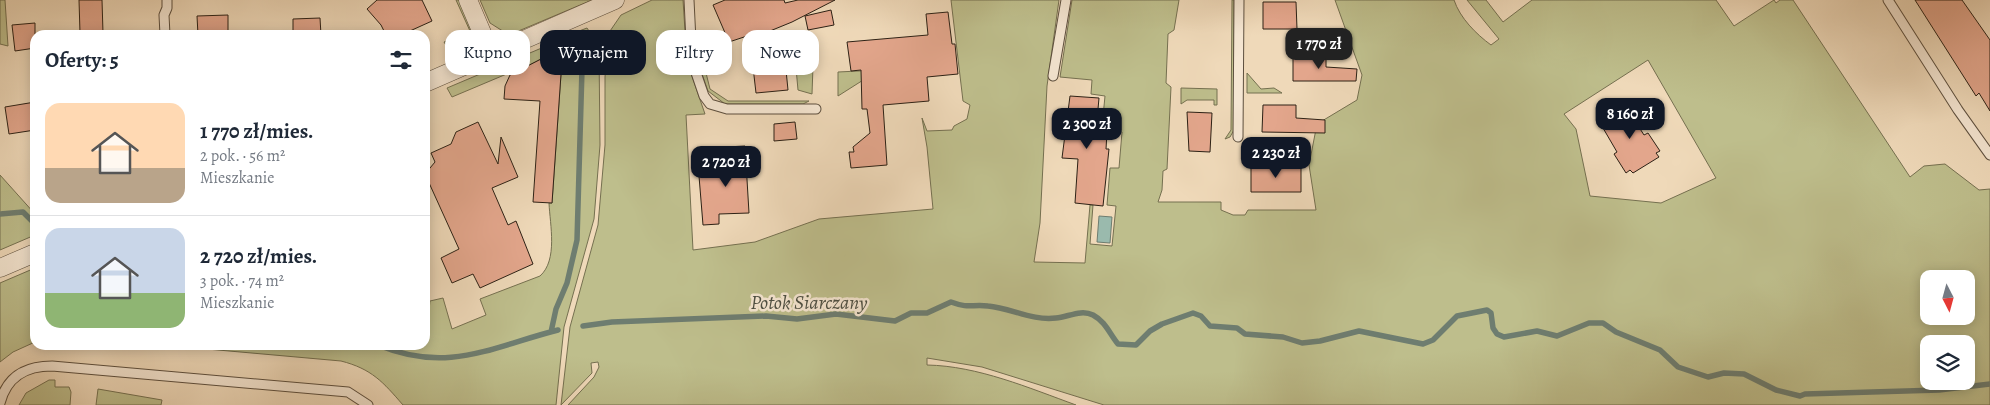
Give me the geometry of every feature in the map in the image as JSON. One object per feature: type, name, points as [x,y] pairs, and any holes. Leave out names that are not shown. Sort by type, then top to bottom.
[{"type":"street","points":[[468,0],[481,30]]},
{"type":"street","points":[[530,37],[615,0]]},
{"type":"street","points":[[430,81],[445,74]]},
{"type":"street","points":[[0,268],[30,255]]},
{"type":"lane","points":[[165,30],[164,15],[167,8],[167,0]]},
{"type":"lane","points":[[689,0],[692,61],[704,96],[710,104],[727,109],[816,109]]},
{"type":"lane","points":[[1054,76],[1066,0]]},
{"type":"lane","points":[[1238,136],[1239,0]]},
{"type":"lane","points":[[1888,0],[1958,110],[1990,155]]},
{"type":"lane","points":[[0,403],[4,390],[13,378],[31,368],[52,366],[348,392],[368,405]]},
{"type":"green space","points":[[0,0],[5,0],[8,46],[0,44]]},
{"type":"green space","points":[[456,0],[463,0],[473,30],[470,30]]},
{"type":"green space","points":[[480,0],[592,0],[521,30],[501,30],[490,23]]},
{"type":"green space","points":[[652,0],[683,0],[685,30],[656,30],[656,75],[692,75],[705,114],[686,115],[693,250],[755,242],[819,219],[933,209],[922,118],[927,131],[952,130],[954,126],[967,119],[970,105],[963,101],[951,0],[1059,0],[1047,86],[1040,223],[1034,262],[1085,263],[1090,205],[1093,205],[1090,244],[1112,246],[1116,206],[1107,205],[1110,168],[1119,168],[1122,132],[1102,127],[1105,96],[1091,94],[1092,80],[1060,77],[1072,0],[1179,0],[1174,30],[1168,34],[1166,83],[1171,87],[1167,169],[1163,171],[1162,190],[1158,202],[1221,202],[1221,210],[1233,215],[1245,215],[1248,210],[1316,210],[1309,165],[1317,124],[1357,100],[1362,75],[1335,0],[1454,0],[1460,13],[1469,25],[1491,45],[1499,39],[1467,0],[1486,0],[1503,22],[1532,0],[1716,0],[1734,26],[1774,0],[1776,3],[1780,0],[1793,0],[1910,177],[1924,166],[1945,164],[1979,190],[1990,189],[1990,405],[1104,405],[982,367],[927,358],[927,365],[965,369],[1003,379],[1076,405],[568,405],[594,377],[599,367],[598,362],[591,363],[592,373],[561,405],[570,327],[598,225],[605,145],[605,75],[646,75],[646,30],[611,30],[621,15]],"holes":[[[1648,60],[1716,178],[1661,203],[1590,196],[1576,129],[1564,114]]]},
{"type":"green space","points":[[1232,0],[1234,0],[1234,130],[1230,137],[1225,139],[1231,130]]},
{"type":"green space","points":[[540,49],[540,60],[530,65],[530,53]]},
{"type":"green space","points":[[879,70],[838,96],[838,72]]},
{"type":"green space","points":[[1247,73],[1261,89],[1274,88],[1282,93],[1247,93]]},
{"type":"green space","points":[[478,75],[504,75],[452,97],[447,88]]},
{"type":"green space","points":[[561,75],[599,75],[600,145],[594,219],[564,327],[556,405],[403,405],[376,377],[352,364],[341,361],[218,350],[430,350],[430,301],[443,298],[452,329],[486,315],[480,299],[540,276],[546,269],[552,242],[549,203],[552,203]]},
{"type":"green space","points":[[702,75],[706,75],[710,89],[728,101],[809,101],[803,104],[725,104],[708,91]]},
{"type":"green space","points":[[797,75],[813,75],[812,94],[798,90]]},
{"type":"green space","points":[[1181,88],[1217,89],[1217,105],[1214,105],[1214,100],[1187,100],[1181,104]]},
{"type":"green space","points":[[0,175],[30,208],[30,237],[0,250]]},
{"type":"green space","points":[[30,270],[30,344],[13,352],[0,362],[0,283]]},
{"type":"green space","points":[[49,380],[55,380],[55,387],[69,387],[71,392],[70,405],[19,405],[26,393]]},
{"type":"green space","points":[[98,389],[162,400],[161,405],[96,405]]},
{"type":"shaded area","points":[[1099,216],[1112,217],[1110,243],[1097,242]]},
{"type":"building","points":[[79,0],[102,0],[103,30],[80,30]]},
{"type":"building","points":[[377,0],[422,0],[432,21],[412,30],[384,30],[367,9]]},
{"type":"building","points":[[725,0],[784,0],[785,3],[798,0],[835,0],[772,30],[742,30],[742,38],[732,41],[732,30],[724,30],[713,5]]},
{"type":"building","points":[[1915,0],[1962,0],[1990,40],[1990,111],[1979,93],[1976,96]]},
{"type":"building","points":[[1263,2],[1296,2],[1297,29],[1263,29]]},
{"type":"building","points":[[831,10],[834,25],[808,30],[805,16]]},
{"type":"building","points":[[948,12],[952,44],[955,44],[958,74],[927,77],[929,101],[883,105],[887,165],[851,168],[849,152],[854,152],[853,147],[870,133],[867,109],[862,109],[861,70],[851,71],[847,42],[928,35],[926,14]]},
{"type":"building","points":[[228,15],[228,30],[198,30],[197,16]]},
{"type":"building","points":[[320,18],[321,30],[293,30],[293,19]]},
{"type":"building","points":[[35,23],[35,30],[30,30],[30,49],[15,51],[12,25]]},
{"type":"building","points":[[1293,54],[1326,54],[1326,67],[1357,69],[1356,81],[1293,81]]},
{"type":"building","points":[[540,60],[540,75],[561,75],[552,203],[533,202],[540,101],[504,99],[505,86],[510,75],[530,75],[530,65]]},
{"type":"building","points":[[754,75],[786,75],[788,90],[756,93]]},
{"type":"building","points":[[1070,96],[1099,98],[1096,131],[1107,132],[1106,149],[1109,149],[1103,206],[1075,203],[1078,159],[1062,158]]},
{"type":"building","points":[[1621,99],[1644,135],[1648,133],[1660,151],[1656,153],[1659,157],[1633,173],[1630,170],[1626,173],[1614,154],[1617,152],[1603,128],[1614,122],[1606,109]]},
{"type":"building","points":[[30,103],[30,131],[9,134],[5,107]]},
{"type":"building","points":[[1263,105],[1296,105],[1296,118],[1325,120],[1325,133],[1262,132]]},
{"type":"building","points":[[1187,112],[1212,113],[1210,152],[1189,151]]},
{"type":"building","points":[[478,122],[498,164],[501,137],[518,177],[492,188],[508,225],[516,221],[533,264],[480,288],[473,274],[452,283],[441,258],[459,249],[430,185],[430,168],[435,162],[431,153],[451,144],[456,132]]},
{"type":"building","points":[[795,122],[797,139],[774,141],[774,124]]},
{"type":"building","points":[[745,146],[749,213],[719,214],[719,224],[703,225],[699,176],[725,174],[724,151],[727,151],[726,147]]},
{"type":"building","points":[[1251,165],[1301,166],[1301,192],[1251,192]]},
{"type":"waterway","points":[[551,332],[556,309],[567,283],[577,240],[582,75]]},
{"type":"waterway","name":"Potok Siarczany","points":[[0,214],[23,212],[30,219]]},
{"type":"waterway","name":"Potok Siarczany","points":[[583,326],[612,322],[766,316],[797,319],[836,314],[895,321],[911,313],[927,313],[951,302],[967,306],[997,307],[1038,318],[1088,313],[1101,321],[1118,344],[1136,345],[1150,331],[1162,324],[1193,313],[1201,316],[1210,326],[1237,328],[1245,334],[1283,337],[1302,343],[1320,341],[1359,331],[1423,344],[1433,340],[1457,316],[1487,310],[1491,313],[1493,328],[1497,334],[1504,337],[1537,331],[1557,336],[1589,323],[1603,323],[1616,332],[1660,350],[1678,367],[1708,377],[1724,373],[1744,374],[1776,390],[1800,396],[1805,394],[1939,390],[1990,384]]},
{"type":"waterway","name":"Potok Siarczany","points":[[394,350],[426,357],[469,355],[558,330]]}]
